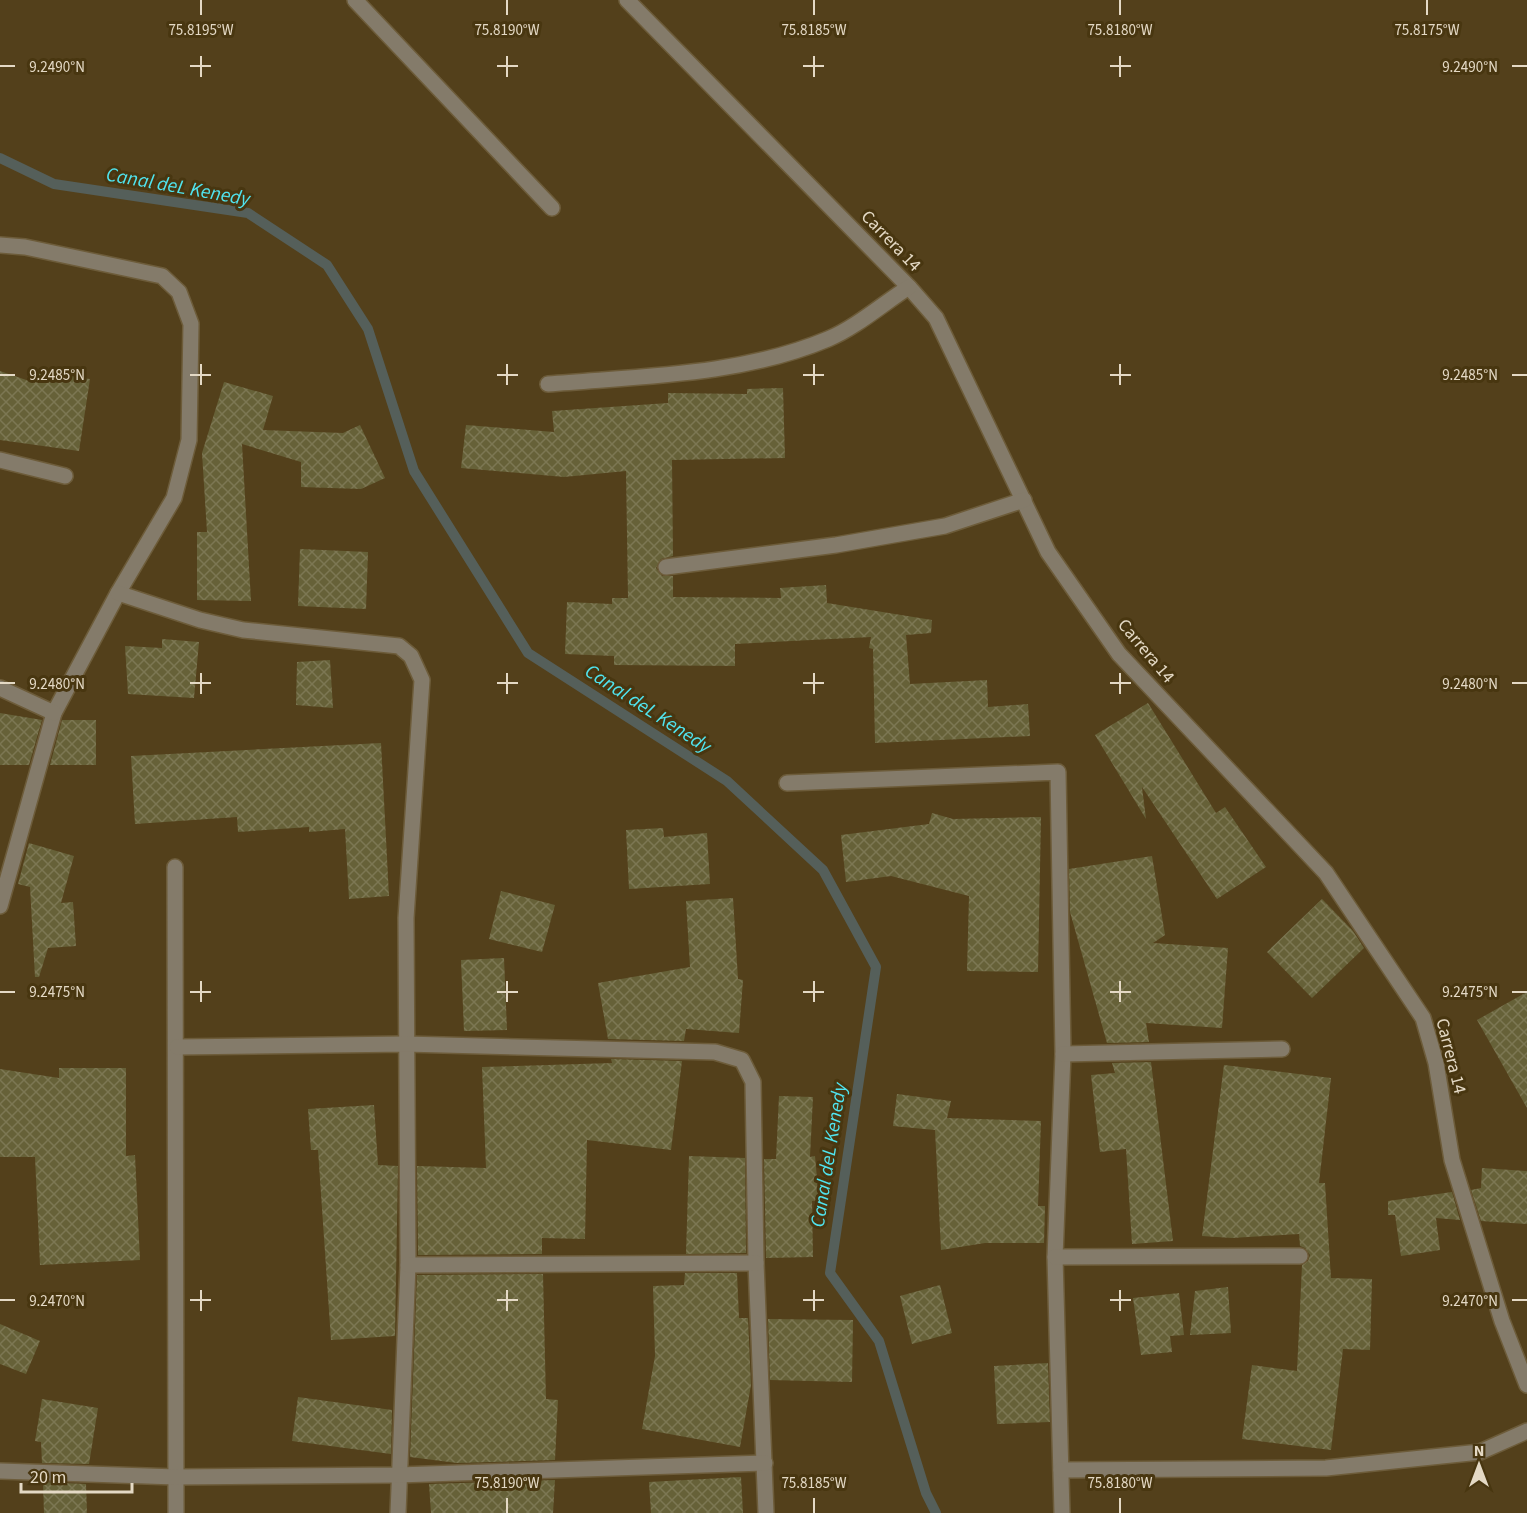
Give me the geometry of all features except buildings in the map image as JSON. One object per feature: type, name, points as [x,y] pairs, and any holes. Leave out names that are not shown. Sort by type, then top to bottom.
[{"type":"street","points":[[355,0],[552,208]]},
{"type":"street","name":"Carrera 14","points":[[627,0],[909,287],[936,318],[1048,552],[1119,654],[1326,873],[1423,1018],[1436,1063],[1452,1160],[1502,1321],[1527,1385]]},
{"type":"street","points":[[0,245],[25,247],[162,276],[179,292],[191,324],[189,440],[174,498],[118,593],[54,713],[0,906]]},
{"type":"street","points":[[548,384],[713,370],[779,355],[830,339],[909,287]]},
{"type":"street","points":[[0,460],[65,476]]},
{"type":"street","points":[[666,567],[836,545],[945,525],[1024,500]]},
{"type":"street","points":[[118,593],[200,620],[243,630],[399,646],[411,656],[422,680],[406,918],[408,1265],[398,1513]]},
{"type":"street","points":[[0,688],[54,713]]},
{"type":"street","points":[[787,783],[1058,772],[1063,1054],[1055,1257],[1062,1513]]},
{"type":"street","points":[[175,867],[176,1513]]},
{"type":"street","points":[[177,1047],[405,1044],[715,1052],[742,1060],[753,1082],[756,1263],[766,1513]]},
{"type":"street","points":[[1063,1054],[1282,1049]]},
{"type":"street","points":[[1055,1257],[1300,1256]]},
{"type":"street","points":[[408,1265],[756,1263]]},
{"type":"street","points":[[1061,1470],[1326,1468],[1480,1452],[1527,1431]]},
{"type":"street","points":[[0,1471],[176,1477],[398,1475],[765,1463]]},
{"type":"waterway","name":"Canal deL Kenedy","points":[[0,158],[54,184],[248,213],[327,265],[368,329],[414,471],[528,653],[727,781],[823,870],[876,967],[830,1273],[879,1341],[926,1493],[936,1513]]}]
